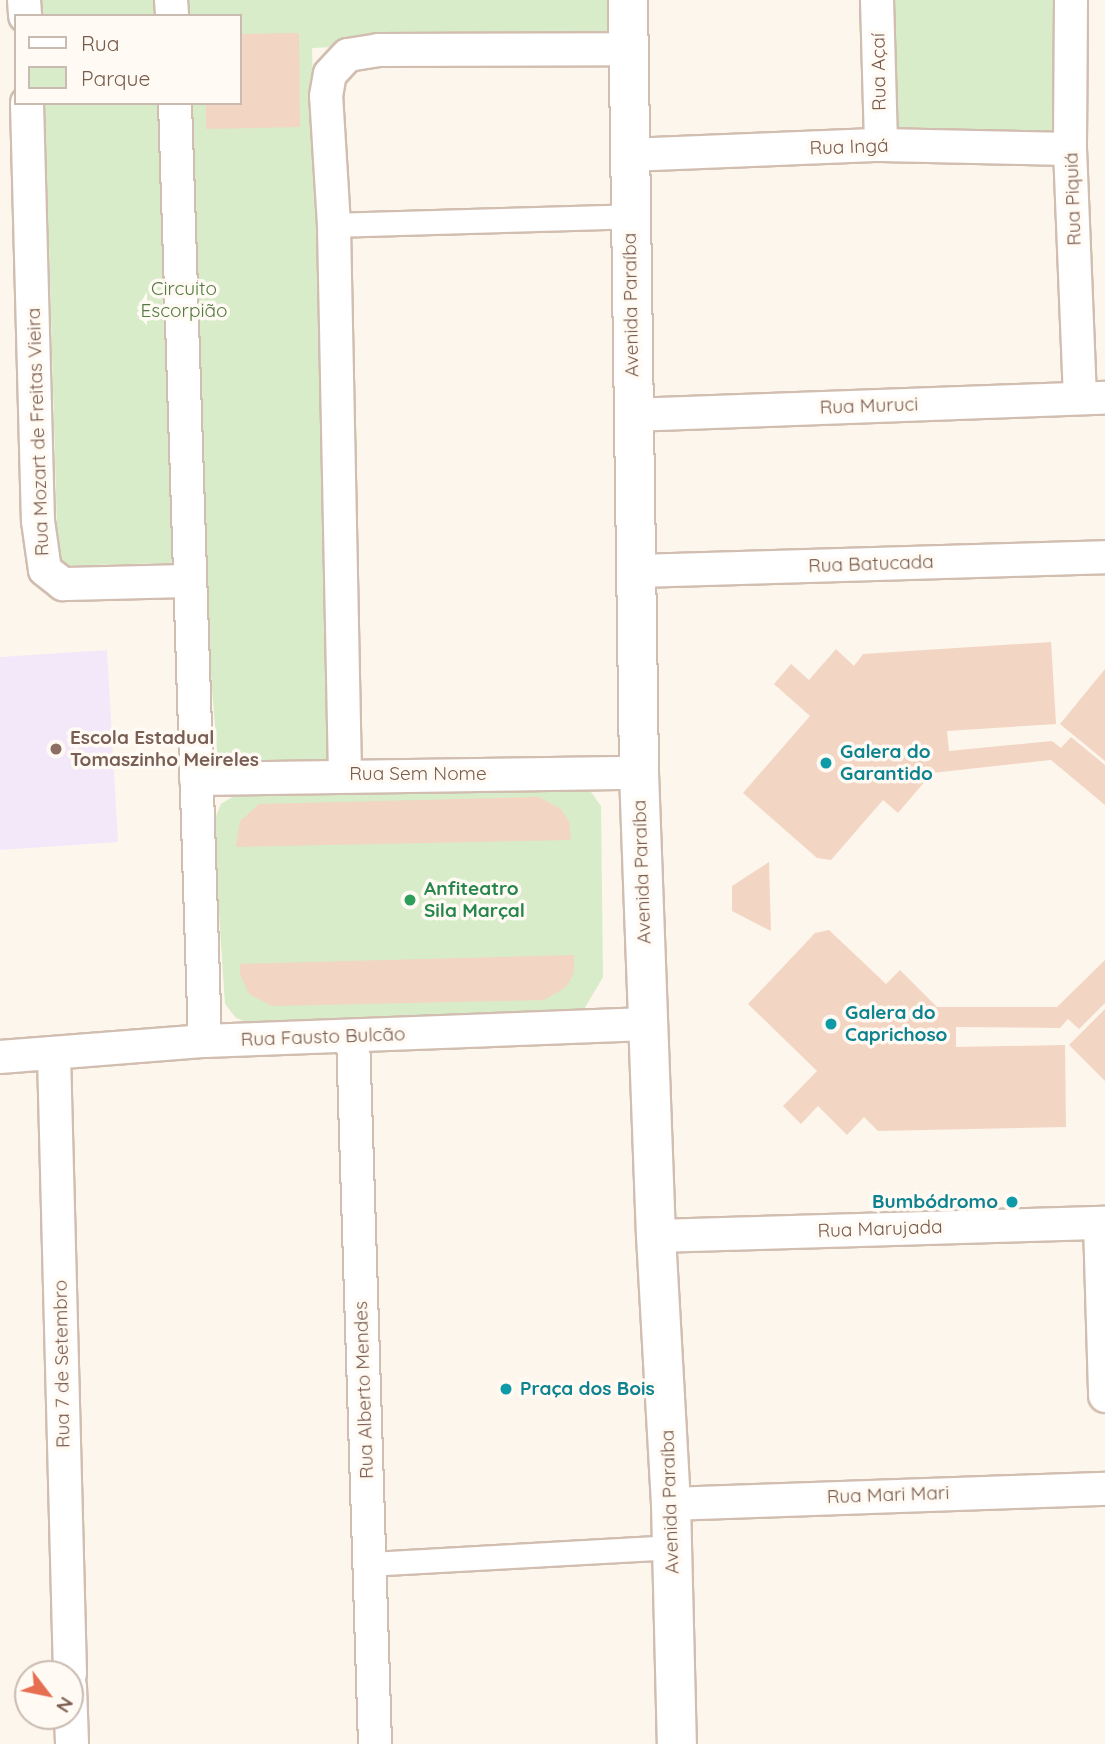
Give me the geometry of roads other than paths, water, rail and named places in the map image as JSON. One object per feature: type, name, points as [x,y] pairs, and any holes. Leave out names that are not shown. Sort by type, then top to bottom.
[{"type":"street","name":"Avenida Paraíba","points":[[628,0],[626,50],[639,773],[656,1236],[671,1504],[677,1744]]},
{"type":"street","name":"Rua Açaí","points":[[877,0],[881,145]]},
{"type":"street","name":"Rua Piquiá","points":[[1071,0],[1070,149],[1093,398]]},
{"type":"street","points":[[345,775],[334,225],[327,83],[334,67],[348,55],[411,48],[626,50]]},
{"type":"street","points":[[175,105],[205,1041]]},
{"type":"street","name":"Rua Mozart de Freitas Vieira","points":[[18,115],[38,521],[45,570],[63,584],[190,581]]},
{"type":"street","name":"Rua Ingá","points":[[628,155],[881,145],[1070,149]]},
{"type":"street","points":[[334,225],[629,216]]},
{"type":"street","name":"Rua Muruci","points":[[633,415],[1093,398]]},
{"type":"street","name":"Rua Batucada","points":[[637,571],[1105,557]]},
{"type":"street","name":"Rua Sem Nome","points":[[196,779],[639,773]]},
{"type":"street","name":"Rua Fausto Bulcão","points":[[0,1057],[54,1055],[205,1041],[647,1024]]},
{"type":"street","name":"Rua Alberto Mendes","points":[[353,1037],[375,1744]]},
{"type":"street","name":"Rua 7 de Setembro","points":[[54,1055],[70,1660]]},
{"type":"street","points":[[1103,1223],[1105,1396]]},
{"type":"street","name":"Rua Marujada","points":[[656,1236],[1103,1223]]},
{"type":"street","name":"Rua Mari Mari","points":[[671,1504],[1105,1489]]},
{"type":"street","points":[[369,1564],[672,1547]]},
{"type":"place","name":"Escola Estadual Tomaszinho Meireles","points":[[56,749]]},
{"type":"place","name":"Galera do Garantido","points":[[826,763]]},
{"type":"place","name":"Anfiteatro Sila Marçal","points":[[410,900]]},
{"type":"place","name":"Galera do Caprichoso","points":[[831,1024]]},
{"type":"place","name":"Bumbódromo","points":[[1012,1202]]},
{"type":"place","name":"Praça dos Bois","points":[[506,1389]]},
{"type":"park label","name":"Circuito Escorpião","points":[[184,300]]}]
